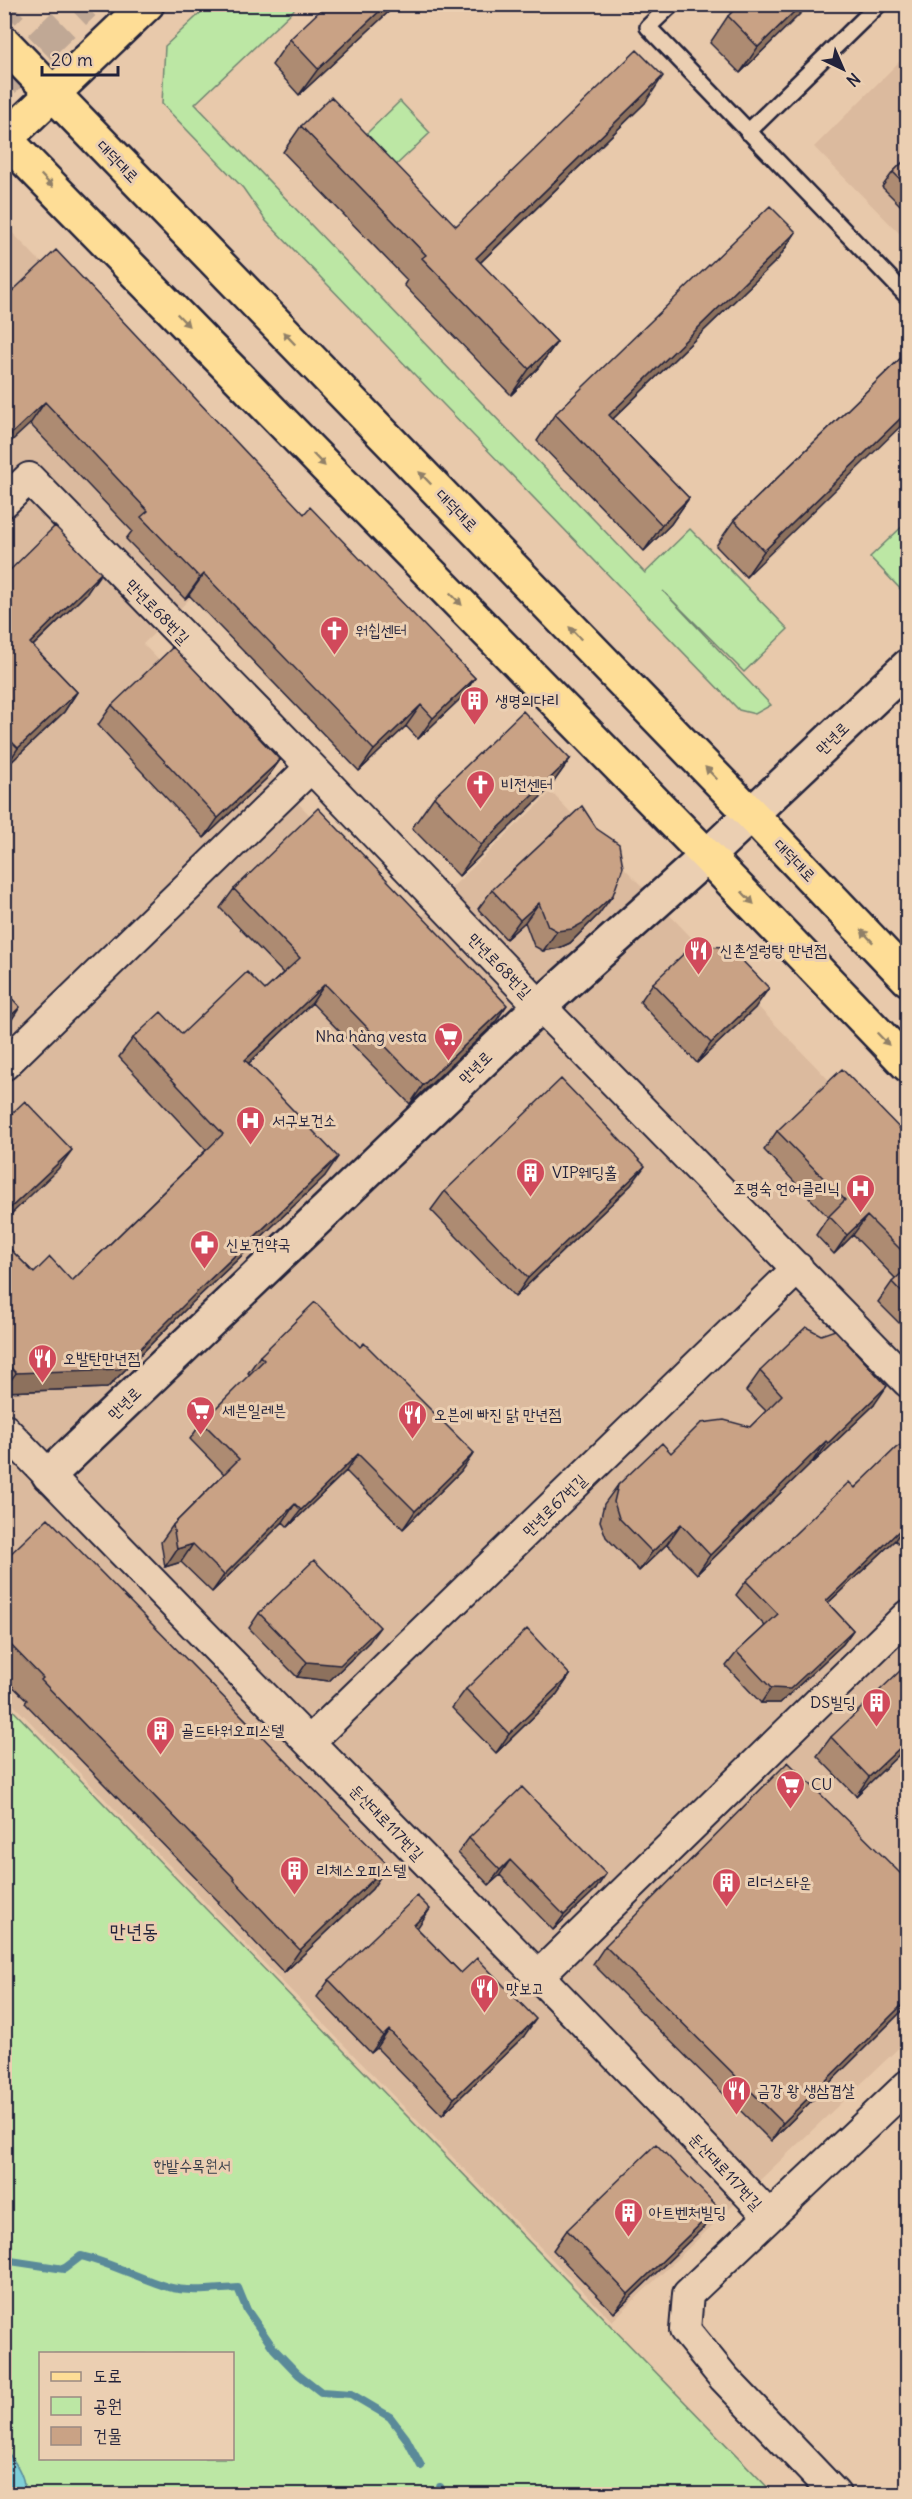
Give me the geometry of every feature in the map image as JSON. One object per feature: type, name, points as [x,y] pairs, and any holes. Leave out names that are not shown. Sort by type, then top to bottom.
[{"type":"main road","points":[[147,4],[5,139],[707,856],[908,1065]]},
{"type":"main road","name":"대덕대로","points":[[4,43],[908,979]]},
{"type":"street","name":"만년로68번길","points":[[4,502],[28,478],[311,767],[540,1006]]},
{"type":"street","name":"만년로","points":[[49,1475],[540,1006],[752,815],[908,666]]},
{"type":"street","points":[[4,1065],[311,767]]},
{"type":"street","points":[[540,1006],[908,1382]]},
{"type":"street","name":"만년로67번길","points":[[309,1742],[798,1268]]},
{"type":"street","name":"둔산대로117번길","points":[[4,1429],[537,1977],[650,2090],[769,2216]]},
{"type":"street","points":[[537,1977],[908,1615]]},
{"type":"street","name":"둔산대로117번길","points":[[835,2494],[724,2378],[685,2330],[688,2294],[908,2085]]},
{"type":"lane","points":[[672,4],[648,27],[908,297]]},
{"type":"lane","points":[[748,132],[879,4]]},
{"type":"shaded area","points":[[907,54],[907,241],[814,147]]},
{"type":"shaded area","points":[[4,224],[281,511],[143,644],[415,923],[551,792],[907,1161],[907,2040],[612,2321],[5,1696]]},
{"type":"green space","points":[[209,5],[299,5],[195,104],[645,573],[690,529],[788,629],[744,672],[663,591],[771,705],[755,714],[739,710],[266,221],[243,188],[162,104],[165,46]]},
{"type":"green space","points":[[400,101],[430,133],[392,169],[362,138]]},
{"type":"green space","points":[[907,522],[907,596],[870,557]]},
{"type":"green space","name":"한밭수목원서","points":[[5,1702],[774,2494],[4,2494]]},
{"type":"water","points":[[5,2449],[22,2476],[24,2494],[5,2494]]},
{"type":"building","points":[[327,4],[387,4],[318,69],[290,39]]},
{"type":"building","points":[[740,4],[802,4],[758,47],[728,16]]},
{"type":"building","points":[[637,50],[663,76],[476,258],[557,342],[529,369],[422,258],[426,255],[301,126],[331,97],[456,226]]},
{"type":"building","points":[[908,157],[908,187],[893,172]]},
{"type":"building","points":[[770,206],[796,232],[609,415],[689,498],[662,525],[555,414]]},
{"type":"building","points":[[56,250],[304,514],[310,507],[475,678],[433,718],[421,705],[374,750],[204,574],[200,578],[141,517],[148,511],[45,402],[4,441],[4,299]]},
{"type":"building","points":[[908,351],[908,411],[764,551],[734,520]]},
{"type":"building","points":[[55,526],[101,573],[30,643],[77,692],[18,748],[4,734],[4,576]]},
{"type":"building","points":[[173,647],[280,760],[218,818],[112,705]]},
{"type":"building","name":"비전센터","points":[[523,711],[570,759],[481,845],[434,797]]},
{"type":"building","points":[[582,806],[597,829],[619,844],[623,867],[613,895],[583,923],[572,929],[557,931],[548,926],[539,903],[520,920],[492,890]]},
{"type":"building","points":[[318,808],[507,1005],[423,1085],[325,984],[245,1060],[338,1157],[120,1369],[16,1373],[4,1361],[4,1243],[34,1273],[50,1257],[72,1281],[223,1134],[133,1038],[161,1012],[182,1034],[247,972],[265,990],[300,958],[234,889]]},
{"type":"building","points":[[692,946],[729,947],[769,988],[711,1043],[653,983]]},
{"type":"building","points":[[4,990],[20,1007],[4,1022]]},
{"type":"building","points":[[842,1069],[908,1137],[908,1257],[867,1216],[847,1235],[829,1216],[845,1200],[777,1131]]},
{"type":"building","name":"VIP웨딩홀","points":[[561,1079],[645,1166],[528,1278],[445,1191]]},
{"type":"building","points":[[25,1101],[72,1150],[4,1214],[4,1121]]},
{"type":"building","points":[[908,1267],[908,1299],[892,1282]]},
{"type":"building","points":[[315,1302],[360,1347],[364,1343],[474,1453],[415,1511],[358,1454],[301,1510],[295,1504],[224,1575],[193,1544],[177,1549],[173,1525],[239,1459],[202,1422],[264,1360],[260,1356]]},
{"type":"building","points":[[806,1327],[821,1335],[835,1330],[887,1386],[828,1443],[826,1441],[710,1555],[681,1524],[652,1552],[619,1518],[614,1502],[618,1485],[662,1443],[671,1453],[701,1423],[724,1420],[750,1427],[782,1395],[760,1371]]},
{"type":"building","points":[[908,1442],[908,1528],[905,1525],[826,1601],[853,1630],[790,1689],[771,1688],[737,1652],[778,1614],[746,1581],[849,1482],[855,1488],[897,1447]]},
{"type":"building","points":[[48,1518],[388,1865],[300,1950],[235,1879],[41,1680],[43,1678],[4,1638],[4,1560]]},
{"type":"building","points":[[314,1560],[380,1627],[340,1665],[307,1662],[259,1613]]},
{"type":"building","points":[[527,1629],[570,1675],[509,1734],[466,1689]]},
{"type":"building","name":"DS빌딩","points":[[902,1669],[908,1675],[908,1740],[869,1777],[831,1737]]},
{"type":"building","points":[[788,1762],[902,1875],[908,1869],[908,1999],[783,2123],[605,1946]]},
{"type":"building","points":[[522,1787],[606,1874],[564,1915],[510,1860],[500,1870],[469,1838]]},
{"type":"building","points":[[417,1896],[430,1909],[414,1925],[461,1973],[477,1958],[536,2019],[454,2098],[389,2030],[383,2036],[329,1980]]},
{"type":"building","name":"아트벤처빌딩","points":[[656,2144],[718,2207],[628,2294],[567,2230]]},
{"type":"waterway","points":[[4,2260],[64,2269],[81,2256],[177,2289],[238,2288],[247,2310],[274,2349],[298,2374],[321,2392],[351,2394],[390,2417],[406,2438],[421,2466]]},
{"type":"waterway","points":[[439,2494],[440,2487]]},
{"type":"tunnel","points":[[4,12],[12,4]]},
{"type":"tunnel","points":[[4,81],[84,4]]},
{"type":"place","name":"워쉽센터","points":[[334,656]]},
{"type":"place","name":"생명의다리","points":[[474,726]]},
{"type":"place","name":"비전센터","points":[[480,810]]},
{"type":"place","name":"신촌설렁탕 만년점","points":[[699,976]]},
{"type":"place","name":"Nha hàng vesta","points":[[448,1062]]},
{"type":"place","name":"서구보건소","points":[[251,1146]]},
{"type":"place","name":"VIP웨딩홀","points":[[531,1198]]},
{"type":"place","name":"조명숙 언어클리닉","points":[[861,1214]]},
{"type":"place","name":"신보건약국","points":[[205,1270]]},
{"type":"place","name":"오발탄만년점","points":[[42,1384]]},
{"type":"place","name":"세븐일레븐","points":[[201,1436]]},
{"type":"place","name":"오븐에 빠진 닭 만년점","points":[[413,1440]]},
{"type":"place","name":"DS빌딩","points":[[877,1728]]},
{"type":"place","name":"골드타워오피스텔","points":[[160,1756]]},
{"type":"place","name":"CU","points":[[790,1810]]},
{"type":"place","name":"리체스오피스텔","points":[[295,1896]]},
{"type":"place","name":"리더스타운","points":[[726,1908]]},
{"type":"place","name":"맛보고","points":[[485,2014]]},
{"type":"place","name":"금강 왕 생삼겹살","points":[[736,2116]]},
{"type":"place","name":"아트벤처빌딩","points":[[628,2238]]},
{"type":"district","name":"만년동","points":[[134,1930]]}]
